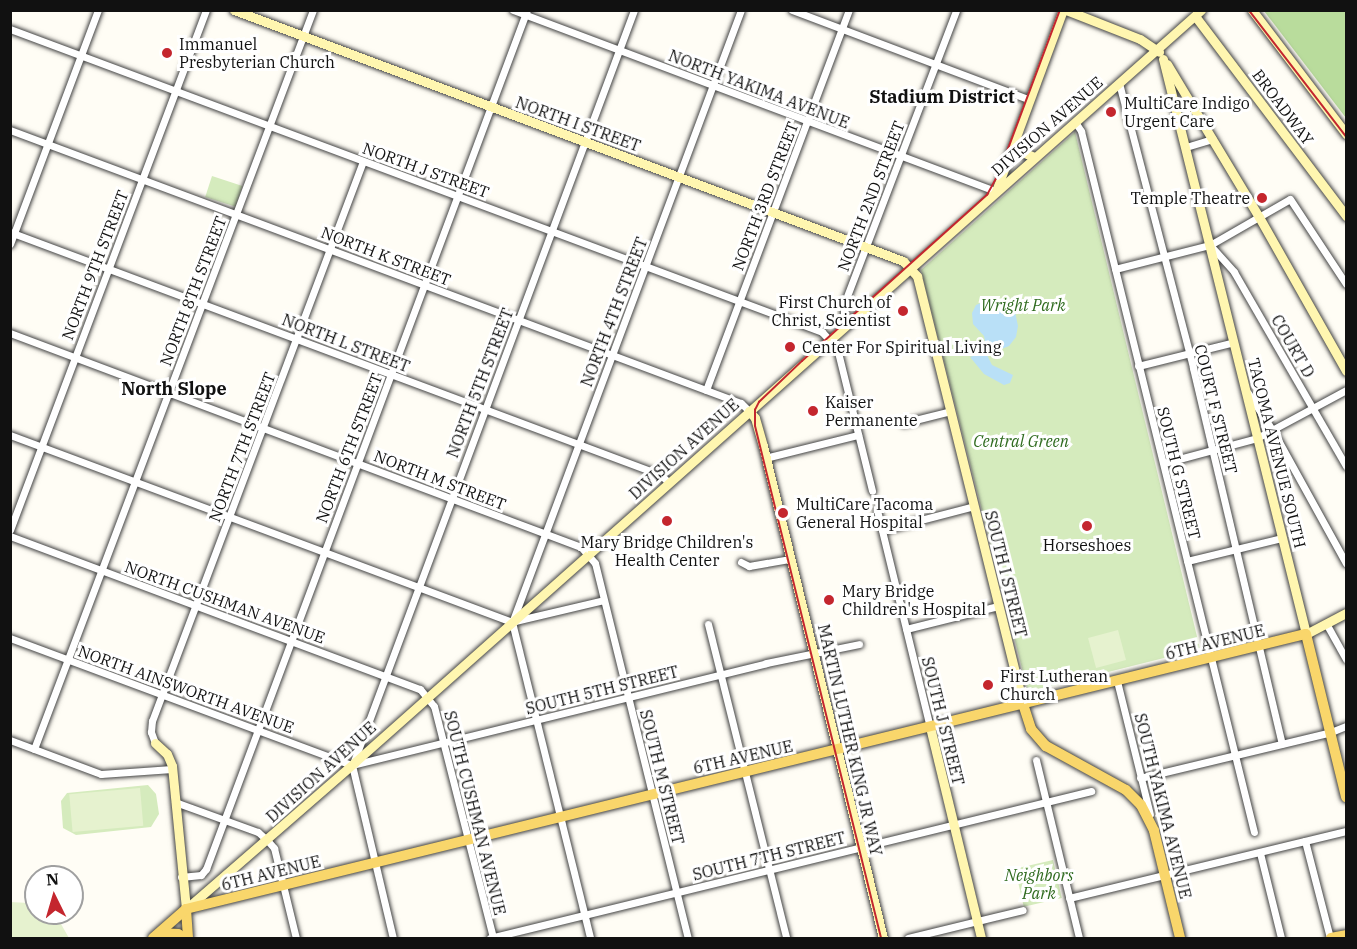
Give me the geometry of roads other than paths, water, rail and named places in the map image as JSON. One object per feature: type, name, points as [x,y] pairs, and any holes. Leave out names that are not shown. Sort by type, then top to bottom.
[{"type":"main road","name":"NORTH I STREET","points":[[234,10],[903,261],[910,268]]},
{"type":"main road","points":[[995,191],[1028,99],[1064,10],[1140,39],[1156,49],[1183,88],[1347,371]]},
{"type":"main road","points":[[1252,10],[1347,134]]},
{"type":"main road","name":"DIVISION AVENUE","points":[[186,909],[352,765],[1119,83],[1195,12]]},
{"type":"main road","name":"BROADWAY","points":[[1195,12],[1347,216]]},
{"type":"main road","name":"TACOMA AVENUE SOUTH","points":[[1163,59],[1347,797]]},
{"type":"main road","points":[[1024,111],[1044,70],[1045,61]]},
{"type":"main road","name":"TACOMA AVENUE SOUTH","points":[[1179,116],[1183,88]]},
{"type":"main road","points":[[1012,148],[1034,158]]},
{"type":"main road","name":"SOUTH I STREET","points":[[910,268],[917,276],[998,606],[1031,729],[1046,746],[1131,794],[1145,811],[1154,831]]},
{"type":"main road","name":"MARTIN LUTHER KING JR WAY","points":[[749,411],[755,418],[883,939]]},
{"type":"main road","name":"6TH AVENUE","points":[[157,936],[186,909],[1259,646],[1306,633],[1327,625],[1347,613]]},
{"type":"main road","name":"SOUTH J STREET","points":[[930,727],[981,939]]},
{"type":"main road","points":[[155,743],[167,756],[172,769],[181,878],[186,909],[186,939],[173,933],[157,936]]},
{"type":"main road","name":"SOUTH YAKIMA AVENUE","points":[[1154,831],[1180,939]]},
{"type":"main road","points":[[1330,939],[1347,935]]},
{"type":"street","points":[[10,244],[98,10]]},
{"type":"street","name":"NORTH 9TH STREET","points":[[10,530],[206,10]]},
{"type":"street","name":"NORTH 8TH STREET","points":[[34,749],[313,10]]},
{"type":"street","name":"NORTH YAKIMA AVENUE","points":[[513,10],[995,191]]},
{"type":"street","name":"NORTH 5TH STREET","points":[[352,765],[634,10]]},
{"type":"street","name":"NORTH 4TH STREET","points":[[512,622],[741,10]]},
{"type":"street","points":[[792,10],[1028,99]]},
{"type":"street","name":"NORTH 3RD STREET","points":[[706,390],[849,10]]},
{"type":"street","name":"NORTH 2ND STREET","points":[[848,324],[843,309],[956,10]]},
{"type":"street","name":"NORTH 6TH STREET","points":[[181,878],[201,875],[206,869],[526,13]]},
{"type":"street","name":"NORTH J STREET","points":[[10,29],[822,332],[830,340]]},
{"type":"street","name":"COURT F STREET","points":[[1119,83],[1189,353],[1282,744]]},
{"type":"street","name":"SOUTH G STREET","points":[[1075,122],[1081,131],[1254,832]]},
{"type":"street","name":"NORTH K STREET","points":[[10,130],[741,403],[749,411]]},
{"type":"street","points":[[1186,147],[1213,140]]},
{"type":"street","name":"NORTH 7TH STREET","points":[[155,743],[150,727],[363,161]]},
{"type":"street","points":[[1115,268],[1210,244],[1290,199],[1347,284]]},
{"type":"street","name":"NORTH L STREET","points":[[13,232],[661,475],[669,483]]},
{"type":"street","name":"COURT D","points":[[1210,244],[1234,272],[1347,466]]},
{"type":"street","name":"NORTH M STREET","points":[[10,333],[545,533],[581,547],[588,555]]},
{"type":"street","points":[[830,340],[837,348],[872,491]]},
{"type":"street","points":[[1138,366],[1234,342]]},
{"type":"street","points":[[1164,463],[1257,438],[1347,390]]},
{"type":"street","points":[[1246,391],[1273,431],[1347,563]]},
{"type":"street","points":[[903,423],[951,411]]},
{"type":"street","points":[[10,435],[512,622],[604,600]]},
{"type":"street","points":[[765,458],[858,435]]},
{"type":"street","points":[[882,530],[974,507]]},
{"type":"street","name":"SOUTH J STREET","points":[[877,510],[930,727]]},
{"type":"street","name":"NORTH CUSHMAN AVENUE","points":[[10,536],[385,676],[420,690],[428,697]]},
{"type":"street","points":[[1187,561],[1282,538]]},
{"type":"street","name":"SOUTH M STREET","points":[[588,555],[595,563],[688,939]]},
{"type":"street","points":[[741,562],[749,566],[790,559]]},
{"type":"street","points":[[906,629],[998,606]]},
{"type":"street","points":[[512,622],[590,939]]},
{"type":"street","points":[[708,624],[786,939]]},
{"type":"street","points":[[1327,625],[1347,659]]},
{"type":"street","name":"NORTH AINSWORTH AVENUE","points":[[10,638],[352,765]]},
{"type":"street","name":"SOUTH 5TH STREET","points":[[352,765],[720,675],[859,644]]},
{"type":"street","name":"SOUTH YAKIMA AVENUE","points":[[1117,681],[1154,831]]},
{"type":"street","name":"SOUTH CUSHMAN AVENUE","points":[[428,697],[434,706],[444,742],[491,938]]},
{"type":"street","points":[[1140,778],[1331,732],[1347,726]]},
{"type":"street","points":[[10,740],[101,774],[172,769]]},
{"type":"street","points":[[1036,760],[1079,939]]},
{"type":"street","points":[[352,765],[393,939]]},
{"type":"street","name":"SOUTH 7TH STREET","points":[[491,938],[1090,791]]},
{"type":"street","points":[[175,802],[258,832],[267,840],[274,848],[296,939]]},
{"type":"street","points":[[1069,898],[1347,831]]},
{"type":"street","points":[[1305,841],[1330,939]]},
{"type":"street","points":[[1260,853],[1281,939]]},
{"type":"street","points":[[908,939],[1023,910]]},
{"type":"water","points":[[992,298],[1007,302],[1015,312],[1018,326],[1016,337],[1009,346],[987,355],[992,365],[1013,375],[1010,383],[1004,385],[984,374],[970,357],[983,353],[986,346],[984,336],[973,324],[972,313],[976,305]]},
{"type":"tunnel","points":[[872,491],[877,510]]},
{"type":"tram line","points":[[881,938],[755,426],[755,410],[759,402],[802,361],[987,195],[999,173],[1060,10]]},
{"type":"tram line","points":[[1249,10],[1346,136]]},
{"type":"place","name":"Immanuel Presbyterian Church","points":[[167,53]]},
{"type":"place","name":"MultiCare Indigo Urgent Care","points":[[1111,112]]},
{"type":"place","name":"Temple Theatre","points":[[1262,198]]},
{"type":"place","name":"First Church of Christ, Scientist","points":[[903,311]]},
{"type":"place","name":"Center For Spiritual Living","points":[[790,347]]},
{"type":"place","name":"Kaiser Permanente","points":[[813,411]]},
{"type":"place","name":"MultiCare Tacoma General Hospital","points":[[783,513]]},
{"type":"place","name":"Mary Bridge Children's Health Center","points":[[667,521]]},
{"type":"place","name":"Horseshoes","points":[[1087,526]]},
{"type":"place","name":"Mary Bridge Children's Hospital","points":[[829,600]]},
{"type":"place","name":"First Lutheran Church","points":[[988,685]]},
{"type":"district","name":"Stadium District","points":[[942,97]]},
{"type":"district","name":"North Slope","points":[[174,389]]},
{"type":"park label","name":"Wright Park","points":[[1023,305]]},
{"type":"park label","name":"Central Green","points":[[1021,441]]},
{"type":"park label","name":"Neighbors Park","points":[[1039,884]]}]
